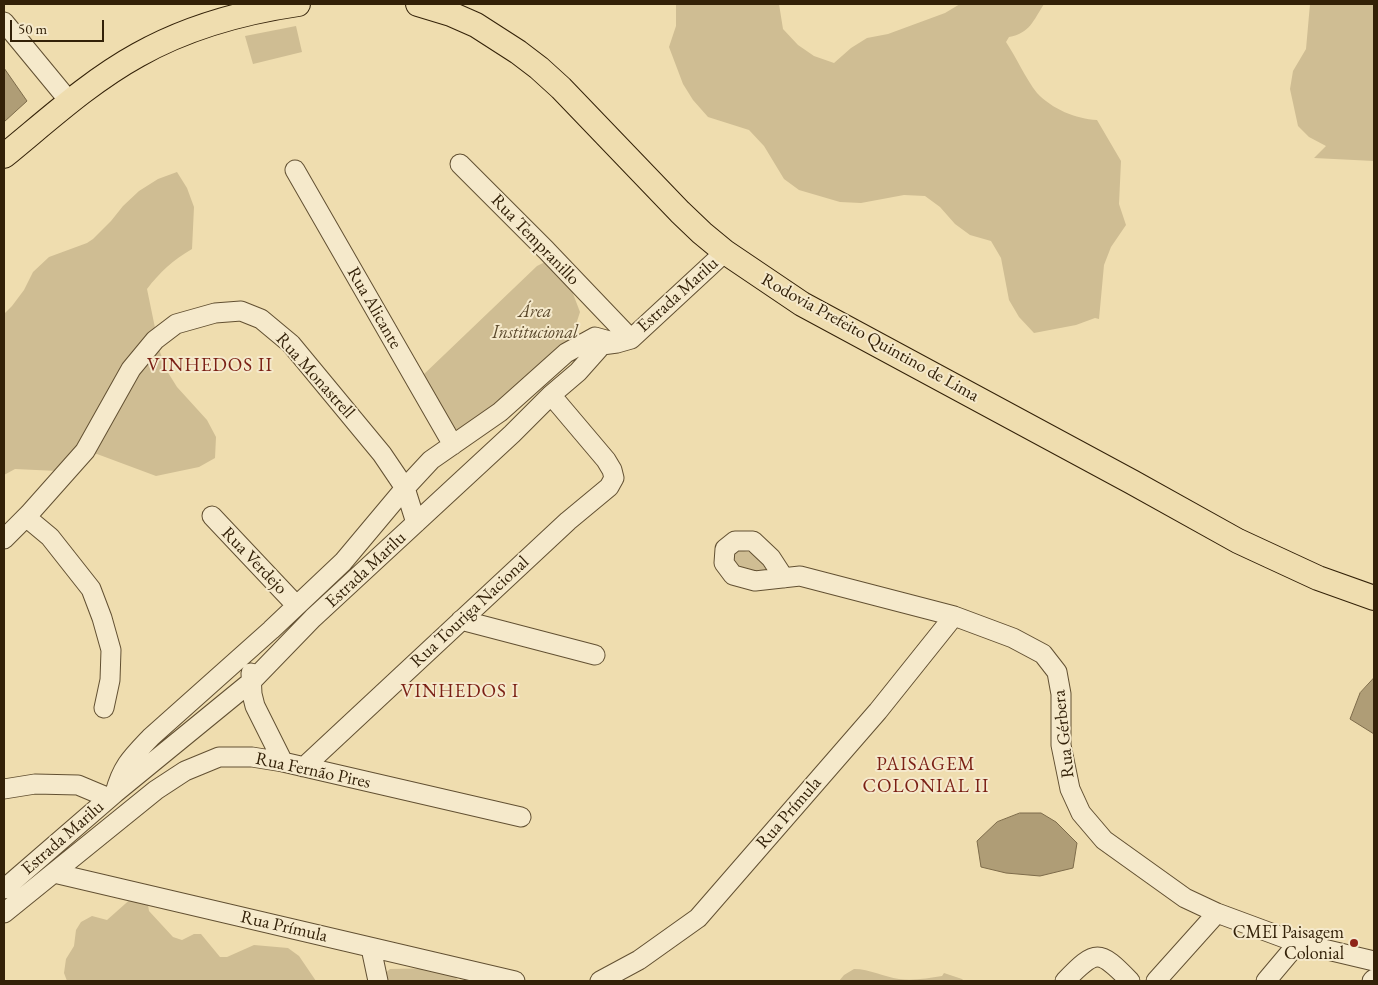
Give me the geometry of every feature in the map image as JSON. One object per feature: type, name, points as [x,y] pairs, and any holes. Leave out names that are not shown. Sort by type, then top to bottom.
[{"type":"main road","points":[[4,156],[70,102],[115,69],[138,55],[208,25],[238,16],[298,4]]},
{"type":"main road","name":"Rodovia Prefeito Quintino de Lima","points":[[418,4],[451,14],[476,25],[539,68],[587,114],[680,212],[725,252],[802,304],[1238,541],[1318,578],[1374,598]]},
{"type":"street","points":[[4,22],[70,102]]},
{"type":"street","name":"Rua Tempranillo","points":[[460,164],[546,250],[624,341]]},
{"type":"street","name":"Rua Alicante","points":[[294,170],[453,445]]},
{"type":"street","name":"Estrada Marilu","points":[[4,889],[112,795],[252,681],[314,618],[551,395],[578,372],[602,345],[624,341],[725,252]]},
{"type":"street","name":"Rua Monastrell","points":[[4,538],[26,517],[85,451],[132,368],[155,340],[176,324],[215,313],[241,311],[261,319],[291,344],[382,454],[405,488],[416,522]]},
{"type":"street","points":[[4,789],[35,784],[78,785],[112,795],[124,767],[151,737],[249,650],[343,562],[431,460],[500,412],[566,353],[595,338],[624,341]]},
{"type":"street","name":"Rua Touriga Nacional","points":[[304,767],[568,521],[609,487],[614,478],[606,460],[551,395]]},
{"type":"street","name":"Rua Verdejo","points":[[212,516],[296,605]]},
{"type":"street","points":[[26,517],[50,537],[91,589],[111,650],[110,680],[104,708]]},
{"type":"street","name":"Rua Gérbera","points":[[784,578],[800,576],[954,616],[1013,638],[1043,654],[1057,672],[1061,694],[1061,745],[1070,789],[1081,813],[1104,840],[1185,898],[1217,913],[1298,943],[1374,961]]},
{"type":"street","name":"Rua Prímula","points":[[600,981],[640,960],[698,918],[878,711],[954,616]]},
{"type":"street","points":[[461,620],[595,655]]},
{"type":"street","points":[[249,650],[252,694],[255,706],[283,762]]},
{"type":"street","name":"Rua Fernão Pires","points":[[4,913],[156,790],[185,771],[219,757],[252,757],[283,762],[521,817]]},
{"type":"street","name":"Rua Prímula","points":[[54,873],[514,981]]},
{"type":"street","points":[[1156,981],[1217,913]]},
{"type":"street","points":[[1266,981],[1298,943]]},
{"type":"street","points":[[372,948],[378,981]]},
{"type":"street","points":[[1065,981],[1086,960],[1097,957],[1110,960],[1130,981]]},
{"type":"green space","points":[[676,4],[779,4],[783,29],[798,45],[814,56],[834,63],[851,48],[867,38],[888,34],[945,13],[960,4],[1044,4],[1034,21],[1022,33],[1009,37],[1006,42],[1037,93],[1050,104],[1065,112],[1081,118],[1097,120],[1121,161],[1119,204],[1126,225],[1111,247],[1104,265],[1099,319],[1095,318],[1076,325],[1034,333],[1019,317],[1009,300],[1001,258],[991,241],[970,235],[955,224],[940,207],[925,196],[904,195],[861,203],[840,202],[799,190],[784,179],[764,146],[749,130],[708,117],[693,100],[683,84],[669,47],[676,26]]},
{"type":"green space","points":[[1310,4],[1374,4],[1374,161],[1314,158],[1326,146],[1309,137],[1298,126],[1290,89],[1293,71],[1306,49]]},
{"type":"green space","points":[[296,26],[302,52],[253,64],[245,36]]},
{"type":"green space","points":[[177,172],[187,188],[194,207],[192,249],[167,267],[147,289],[160,352],[167,371],[177,387],[207,420],[216,437],[215,458],[199,467],[156,476],[97,454],[76,459],[57,471],[15,469],[4,475],[4,314],[24,290],[33,272],[49,257],[87,243],[139,191],[158,179]]},
{"type":"green space","name":"Área Institucional","points":[[545,262],[572,291],[580,312],[570,343],[510,394],[460,432],[449,424],[422,376],[537,266]]},
{"type":"green space","points":[[736,550],[749,552],[757,556],[769,573],[740,572],[731,563],[732,556]]},
{"type":"green space","points":[[134,896],[152,898],[148,905],[149,911],[173,937],[182,940],[194,934],[201,934],[220,957],[227,957],[254,945],[288,948],[299,956],[316,981],[67,981],[64,973],[66,959],[74,946],[76,930],[81,922],[92,916],[107,920]]},
{"type":"green space","points":[[440,968],[452,974],[459,981],[376,981],[390,969]]},
{"type":"green space","points":[[854,969],[866,970],[905,980],[942,976],[944,973],[964,981],[839,981],[844,975]]},
{"type":"shaded area","points":[[4,68],[27,101],[4,122]]},
{"type":"shaded area","points":[[1374,678],[1374,734],[1350,719],[1360,693]]},
{"type":"shaded area","points":[[1020,813],[1041,813],[1056,822],[1077,843],[1073,868],[1040,876],[1006,873],[981,867],[977,841],[997,822]]},
{"type":"place","name":"CMEI Paisagem Colonial","points":[[1354,943]]},
{"type":"district","name":"VINHEDOS II","points":[[210,366]]},
{"type":"district","name":"VINHEDOS I","points":[[460,692]]},
{"type":"district","name":"PAISAGEM COLONIAL II","points":[[926,776]]}]
